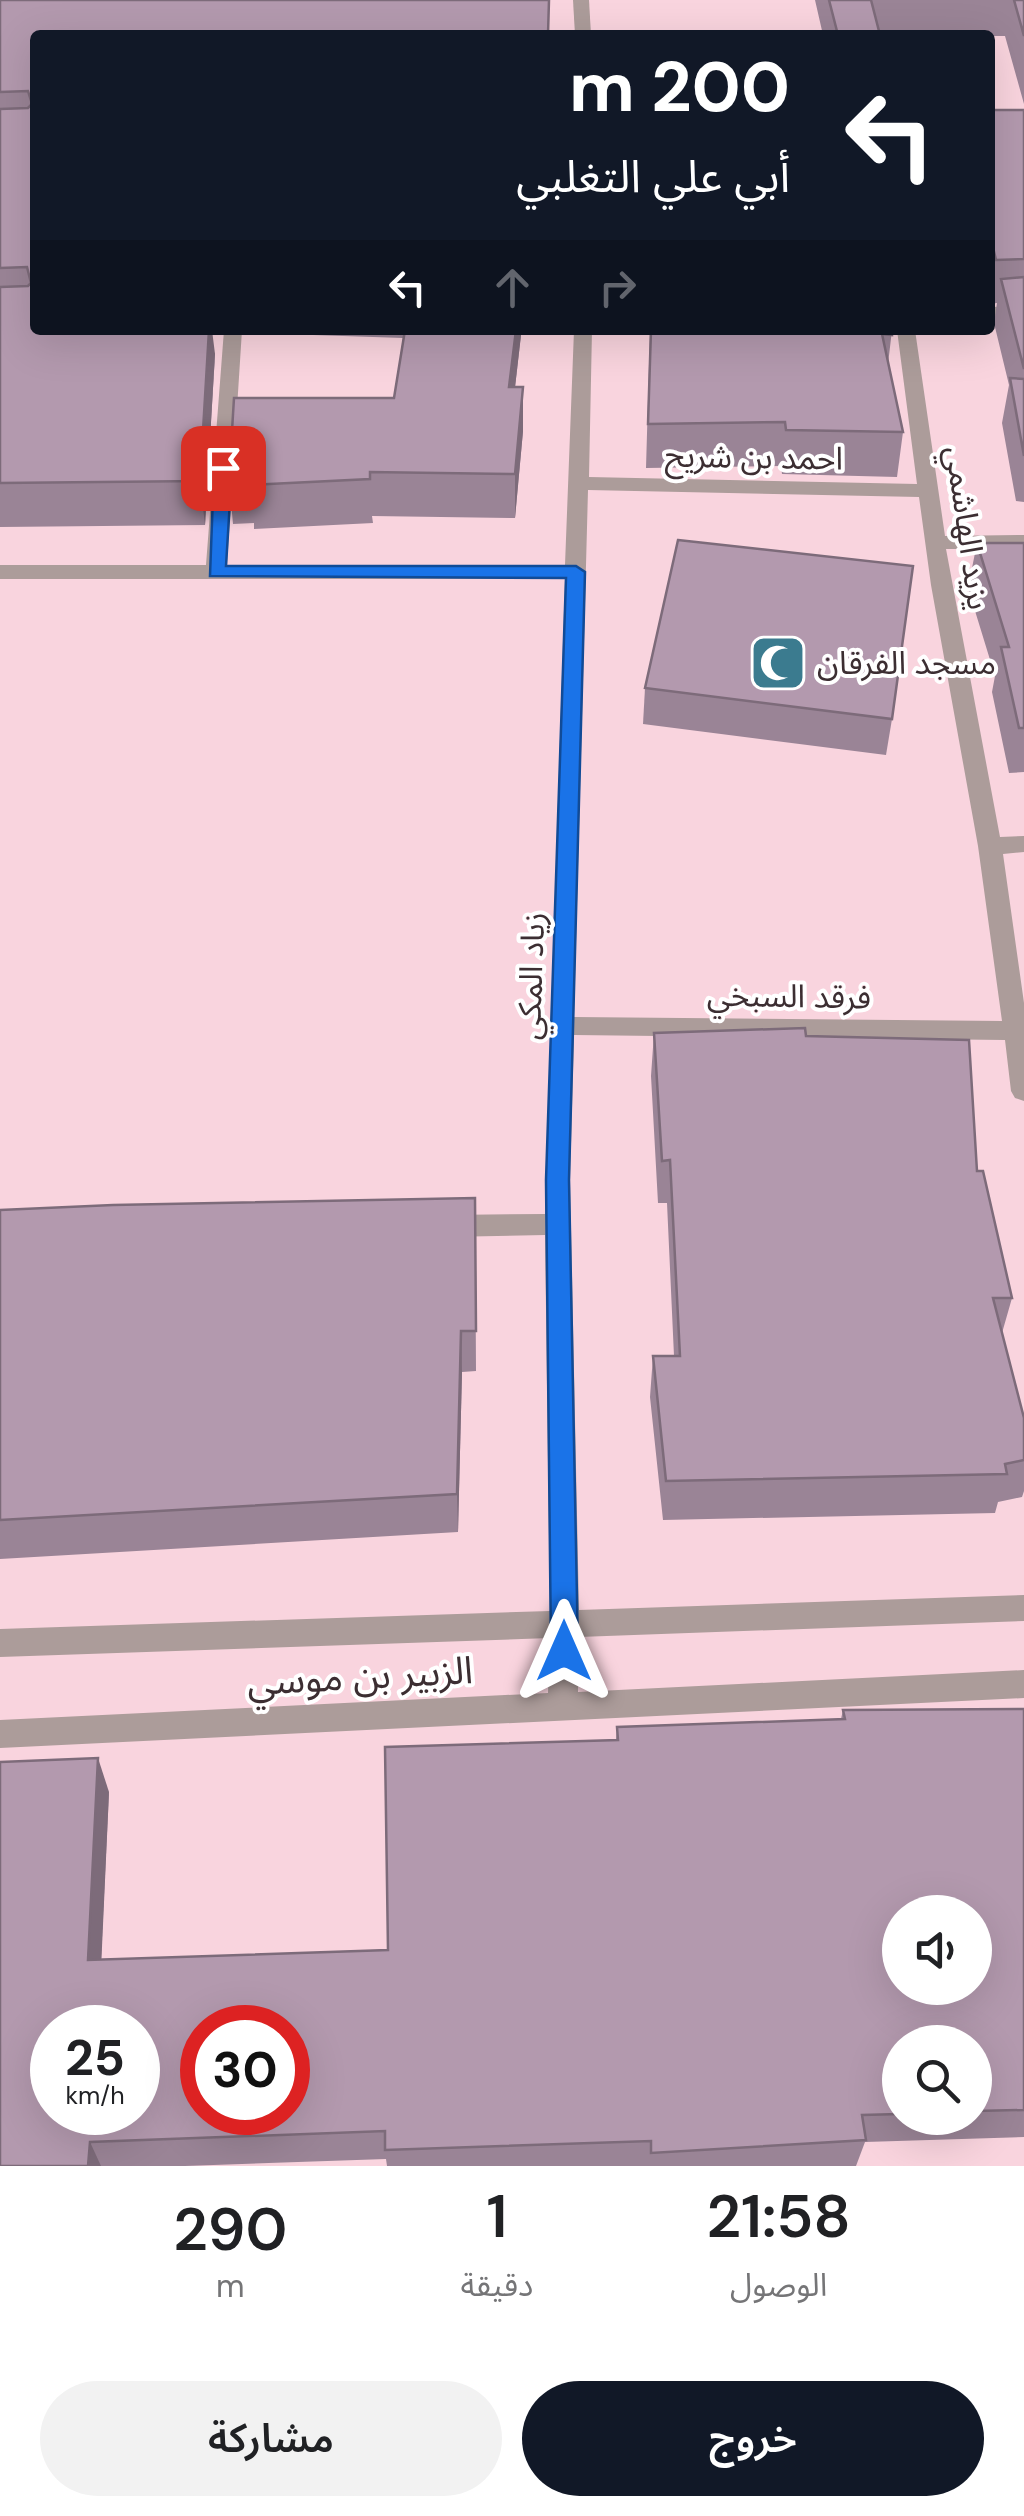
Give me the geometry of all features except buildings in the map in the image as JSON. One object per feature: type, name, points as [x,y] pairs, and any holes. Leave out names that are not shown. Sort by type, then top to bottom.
[{"type":"street","points":[[581,0],[583,30]]},
{"type":"street","points":[[995,312],[1024,312]]},
{"type":"street","points":[[216,572],[232,335]]},
{"type":"street","name":"زياد المكي","points":[[563,1706],[558,1224],[583,335]]},
{"type":"street","name":"يزيد الهاشمي","points":[[907,335],[936,543],[990,846],[1024,1091]]},
{"type":"street","name":"احمد بن شريح","points":[[578,483],[929,490]]},
{"type":"street","points":[[936,543],[1024,542]]},
{"type":"street","points":[[0,572],[576,572]]},
{"type":"street","points":[[990,846],[1024,844]]},
{"type":"street","name":"فرقد السبخي","points":[[562,1026],[1016,1031]]},
{"type":"street","points":[[418,1227],[558,1224]]},
{"type":"street","name":"الزبير بن موسي","points":[[0,1643],[1024,1608]]},
{"type":"street","name":"الزبير بن موسي","points":[[0,1734],[1024,1684]]},
{"type":"place","name":"مسجد الفرقان","points":[[778,663]]},
{"type":"route","points":[[223,468],[216,572],[576,572],[557,1180],[564,1651]]}]
